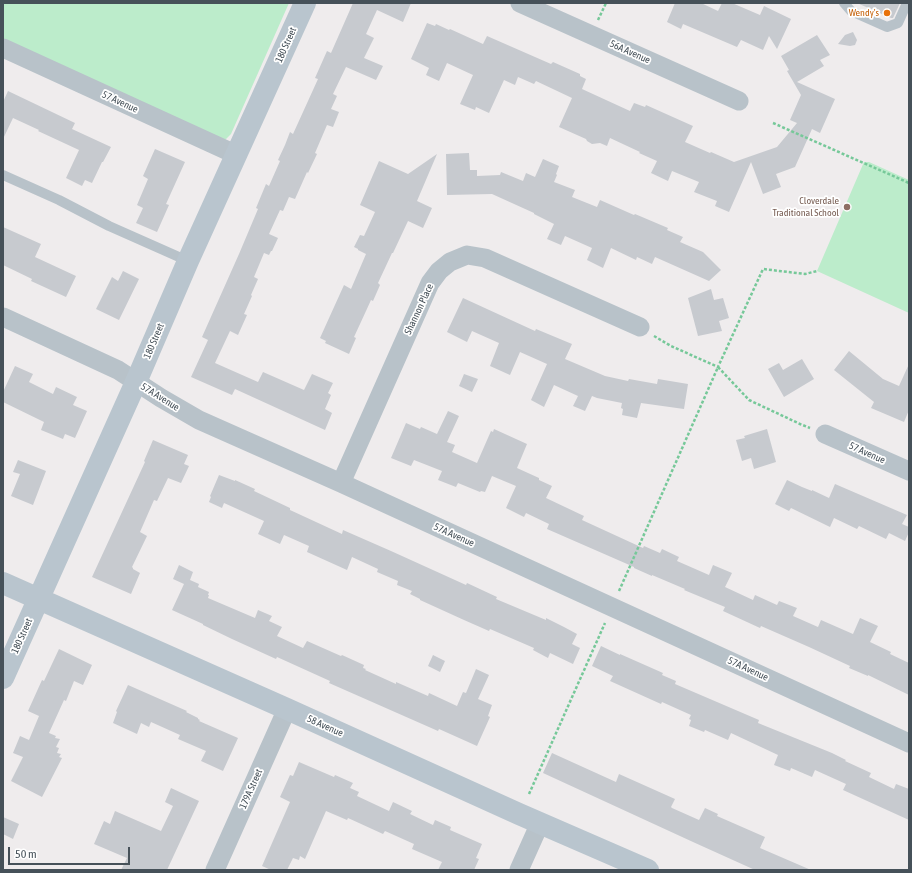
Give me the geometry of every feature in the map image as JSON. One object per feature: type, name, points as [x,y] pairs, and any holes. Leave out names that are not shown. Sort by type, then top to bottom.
[{"type":"street","name":"180 Street","points":[[3,678],[136,382],[188,261],[305,3]]},
{"type":"street","name":"56A Avenue","points":[[520,3],[740,101]]},
{"type":"street","name":"57 Avenue","points":[[3,48],[237,155]]},
{"type":"street","name":"Shannon Place","points":[[341,483],[430,283],[439,270],[450,262],[467,255],[485,258],[640,327]]},
{"type":"street","name":"57A Avenue","points":[[3,317],[118,370],[177,408],[199,420],[341,483],[909,743]]},
{"type":"street","name":"57 Avenue","points":[[825,434],[909,471]]},
{"type":"street","name":"58 Avenue","points":[[3,583],[648,870]]},
{"type":"street","name":"179A Street","points":[[215,870],[287,709]]},
{"type":"street","points":[[519,870],[540,823]]},
{"type":"lane","points":[[844,3],[851,11],[887,27],[898,23],[907,3]]},
{"type":"lane","points":[[3,175],[59,200],[109,226],[188,261]]},
{"type":"path","points":[[773,123],[909,183]]},
{"type":"path","points":[[616,597],[763,269],[805,274],[817,271]]},
{"type":"path","points":[[640,327],[671,346],[718,367],[749,400],[825,434]]},
{"type":"path","points":[[529,794],[607,619]]},
{"type":"green space","points":[[3,3],[289,3],[231,134],[222,141],[3,43]]},
{"type":"green space","points":[[864,162],[869,162],[909,180],[909,313],[817,271]]},
{"type":"building","points":[[353,3],[411,3],[403,22],[377,10],[366,34],[374,38],[364,58],[383,66],[376,80],[346,67],[333,94],[337,96],[331,109],[339,112],[333,127],[327,125],[315,153],[317,154],[295,199],[289,197],[283,211],[280,210],[269,234],[278,238],[269,255],[264,253],[254,277],[258,279],[244,314],[247,315],[238,335],[230,331],[215,363],[258,382],[263,372],[304,390],[312,374],[333,383],[328,393],[331,395],[325,409],[332,413],[325,430],[235,389],[232,395],[191,377],[208,340],[202,337],[258,209],[256,208],[266,184],[269,186],[290,132],[293,134],[318,79],[315,78],[327,51],[331,53]]},
{"type":"building","points":[[675,3],[701,3],[718,11],[722,3],[732,3],[760,15],[764,6],[791,19],[777,49],[769,36],[763,50],[741,40],[737,47],[683,24],[681,29],[667,22]]},
{"type":"building","name":"Wendy's","points":[[857,3],[900,3],[893,18],[891,18]]},
{"type":"building","points":[[427,23],[435,26],[436,24],[449,30],[450,29],[483,44],[487,36],[551,64],[553,62],[580,74],[580,76],[586,79],[582,89],[630,111],[634,103],[645,107],[646,105],[693,126],[685,142],[734,162],[777,147],[797,123],[790,120],[801,95],[787,71],[789,70],[781,56],[817,35],[830,55],[820,60],[824,66],[797,82],[835,99],[820,133],[812,129],[795,167],[776,174],[781,187],[763,194],[751,162],[729,212],[715,206],[717,201],[694,192],[699,182],[672,171],[668,181],[651,173],[657,161],[639,153],[640,152],[610,138],[607,146],[600,143],[592,144],[586,139],[559,127],[572,98],[536,81],[534,84],[518,77],[515,85],[504,80],[489,113],[476,107],[475,110],[460,104],[473,75],[447,63],[439,81],[426,75],[429,68],[411,59]]},
{"type":"building","points":[[853,32],[857,40],[855,45],[850,46],[838,44],[845,35]]},
{"type":"building","points":[[8,91],[75,123],[72,129],[111,147],[92,183],[85,180],[82,186],[66,178],[79,150],[38,131],[39,130],[13,118],[3,139],[3,102]]},
{"type":"building","points":[[155,149],[185,162],[166,204],[169,205],[157,232],[136,223],[143,208],[137,205],[148,179],[143,176]]},
{"type":"building","points":[[469,153],[470,170],[477,170],[477,176],[500,175],[501,172],[523,181],[526,173],[535,177],[543,159],[559,166],[554,182],[575,190],[572,197],[597,207],[600,200],[668,228],[667,230],[683,237],[680,242],[703,252],[721,270],[709,281],[655,257],[652,264],[637,257],[636,260],[611,248],[603,268],[587,260],[592,248],[565,236],[561,245],[547,239],[554,224],[534,213],[492,194],[447,195],[446,154]]},
{"type":"building","points":[[437,154],[417,201],[432,208],[423,228],[408,221],[378,283],[380,285],[373,301],[371,300],[354,337],[356,338],[349,354],[325,343],[326,341],[320,338],[344,285],[351,289],[366,254],[354,247],[360,235],[364,236],[375,212],[360,205],[379,161],[408,174]]},
{"type":"building","points":[[3,227],[41,244],[35,257],[76,276],[66,297],[31,281],[32,279],[3,265]]},
{"type":"building","points":[[123,271],[139,279],[119,320],[96,309],[112,277],[118,281]]},
{"type":"building","points":[[711,289],[714,300],[723,298],[729,318],[719,321],[722,331],[698,336],[688,298]]},
{"type":"building","points":[[463,298],[535,331],[536,329],[572,344],[565,359],[605,376],[628,381],[629,379],[657,384],[658,379],[688,384],[684,409],[641,403],[637,418],[622,415],[622,403],[592,396],[585,411],[573,406],[578,396],[554,385],[544,407],[531,400],[547,364],[520,352],[510,375],[490,366],[499,343],[472,331],[467,342],[447,332]]},
{"type":"building","points":[[849,351],[883,379],[899,386],[909,364],[909,410],[904,422],[871,408],[874,402],[834,370]]},
{"type":"building","points":[[802,359],[814,379],[784,397],[768,369],[779,363],[783,370]]},
{"type":"building","points":[[15,366],[33,374],[29,382],[53,394],[56,387],[77,397],[73,405],[87,411],[75,438],[65,434],[63,439],[41,430],[44,422],[3,402],[3,392]]},
{"type":"building","points":[[464,374],[478,379],[472,392],[459,386]]},
{"type":"building","points":[[448,411],[459,416],[447,442],[455,445],[452,452],[477,463],[491,431],[493,432],[494,429],[527,444],[517,468],[552,486],[546,498],[584,516],[582,520],[643,548],[644,546],[660,553],[662,549],[679,557],[677,561],[709,575],[713,565],[732,573],[725,587],[753,600],[755,595],[777,605],[779,601],[797,608],[793,616],[818,627],[821,620],[853,634],[860,618],[878,626],[870,642],[909,663],[909,695],[868,675],[849,668],[850,666],[809,647],[761,626],[760,628],[723,611],[725,607],[547,529],[549,524],[526,513],[524,517],[506,508],[516,486],[492,476],[485,492],[480,492],[458,483],[456,487],[438,480],[442,471],[414,460],[411,466],[391,458],[406,423],[420,429],[421,427],[437,434]]},
{"type":"building","points":[[767,429],[776,462],[754,469],[751,458],[742,461],[736,440]]},
{"type":"building","points":[[153,440],[188,455],[184,464],[189,466],[181,483],[168,478],[157,501],[154,500],[140,532],[147,536],[132,567],[140,573],[131,594],[92,577],[145,462],[144,461]]},
{"type":"building","points":[[18,460],[46,471],[33,505],[11,496],[20,474],[13,472]]},
{"type":"building","points":[[219,475],[255,489],[254,491],[290,508],[290,510],[342,534],[343,530],[466,585],[467,583],[497,597],[496,599],[546,620],[546,618],[564,627],[577,634],[572,644],[580,648],[573,664],[550,653],[548,658],[533,650],[534,648],[490,629],[489,631],[420,600],[410,594],[412,591],[397,585],[398,581],[377,572],[378,569],[352,557],[347,570],[307,552],[309,546],[284,535],[280,544],[258,534],[264,521],[224,503],[222,508],[209,502]]},
{"type":"building","points":[[787,480],[829,498],[835,484],[907,515],[902,524],[909,527],[909,532],[905,541],[889,533],[886,539],[859,526],[857,529],[834,518],[830,527],[791,508],[789,511],[775,504]]},
{"type":"building","points":[[179,565],[193,572],[190,580],[199,584],[198,587],[209,592],[208,598],[255,618],[258,610],[272,616],[269,621],[282,627],[277,636],[303,648],[307,641],[364,665],[363,668],[366,669],[365,670],[428,696],[429,693],[457,706],[463,692],[466,693],[476,669],[489,675],[478,699],[492,705],[488,716],[490,717],[477,746],[439,729],[438,731],[329,683],[330,681],[277,657],[276,659],[172,610],[184,584],[173,579]]},
{"type":"building","points":[[601,646],[663,673],[662,675],[676,681],[675,684],[759,720],[758,723],[832,753],[871,773],[869,777],[894,789],[896,784],[909,789],[909,820],[843,790],[846,784],[815,770],[812,777],[791,768],[790,771],[774,765],[778,755],[731,733],[728,740],[705,730],[704,732],[689,726],[691,720],[689,719],[691,715],[662,702],[661,704],[610,681],[613,676],[592,666]]},
{"type":"building","points":[[59,649],[92,665],[83,685],[74,681],[66,701],[64,700],[49,733],[56,736],[55,738],[60,739],[56,747],[59,748],[57,753],[61,754],[59,757],[62,758],[42,797],[11,781],[23,757],[13,753],[20,736],[29,740],[39,716],[28,711],[42,680],[44,681]]},
{"type":"building","points":[[433,655],[445,661],[440,672],[428,666]]},
{"type":"building","points":[[128,685],[187,711],[186,712],[198,718],[200,720],[199,721],[238,738],[223,771],[201,761],[206,751],[178,739],[180,735],[151,722],[149,727],[141,723],[137,734],[113,723],[117,712],[116,711]]},
{"type":"building","points":[[552,753],[616,782],[619,774],[675,799],[671,807],[672,808],[699,820],[705,808],[718,814],[717,816],[765,837],[760,848],[811,870],[755,870],[693,842],[543,773]]},
{"type":"building","points":[[299,762],[334,777],[335,775],[353,783],[350,788],[359,792],[357,796],[389,811],[393,802],[412,811],[410,814],[433,825],[435,820],[451,827],[450,830],[482,844],[476,858],[479,859],[474,870],[438,870],[442,862],[412,849],[414,844],[385,831],[383,834],[348,818],[347,820],[326,811],[305,859],[300,856],[299,860],[293,858],[287,870],[271,870],[262,866],[290,802],[280,797],[290,775],[293,776]]},
{"type":"building","points":[[171,788],[199,801],[167,870],[121,870],[127,858],[94,844],[104,821],[110,824],[115,811],[161,831],[173,806],[165,802]]},
{"type":"building","points":[[3,817],[19,824],[13,839],[3,834]]},
{"type":"place","name":"Wendy's","points":[[887,13]]},
{"type":"place","name":"Cloverdale Traditional School","points":[[847,207]]}]
